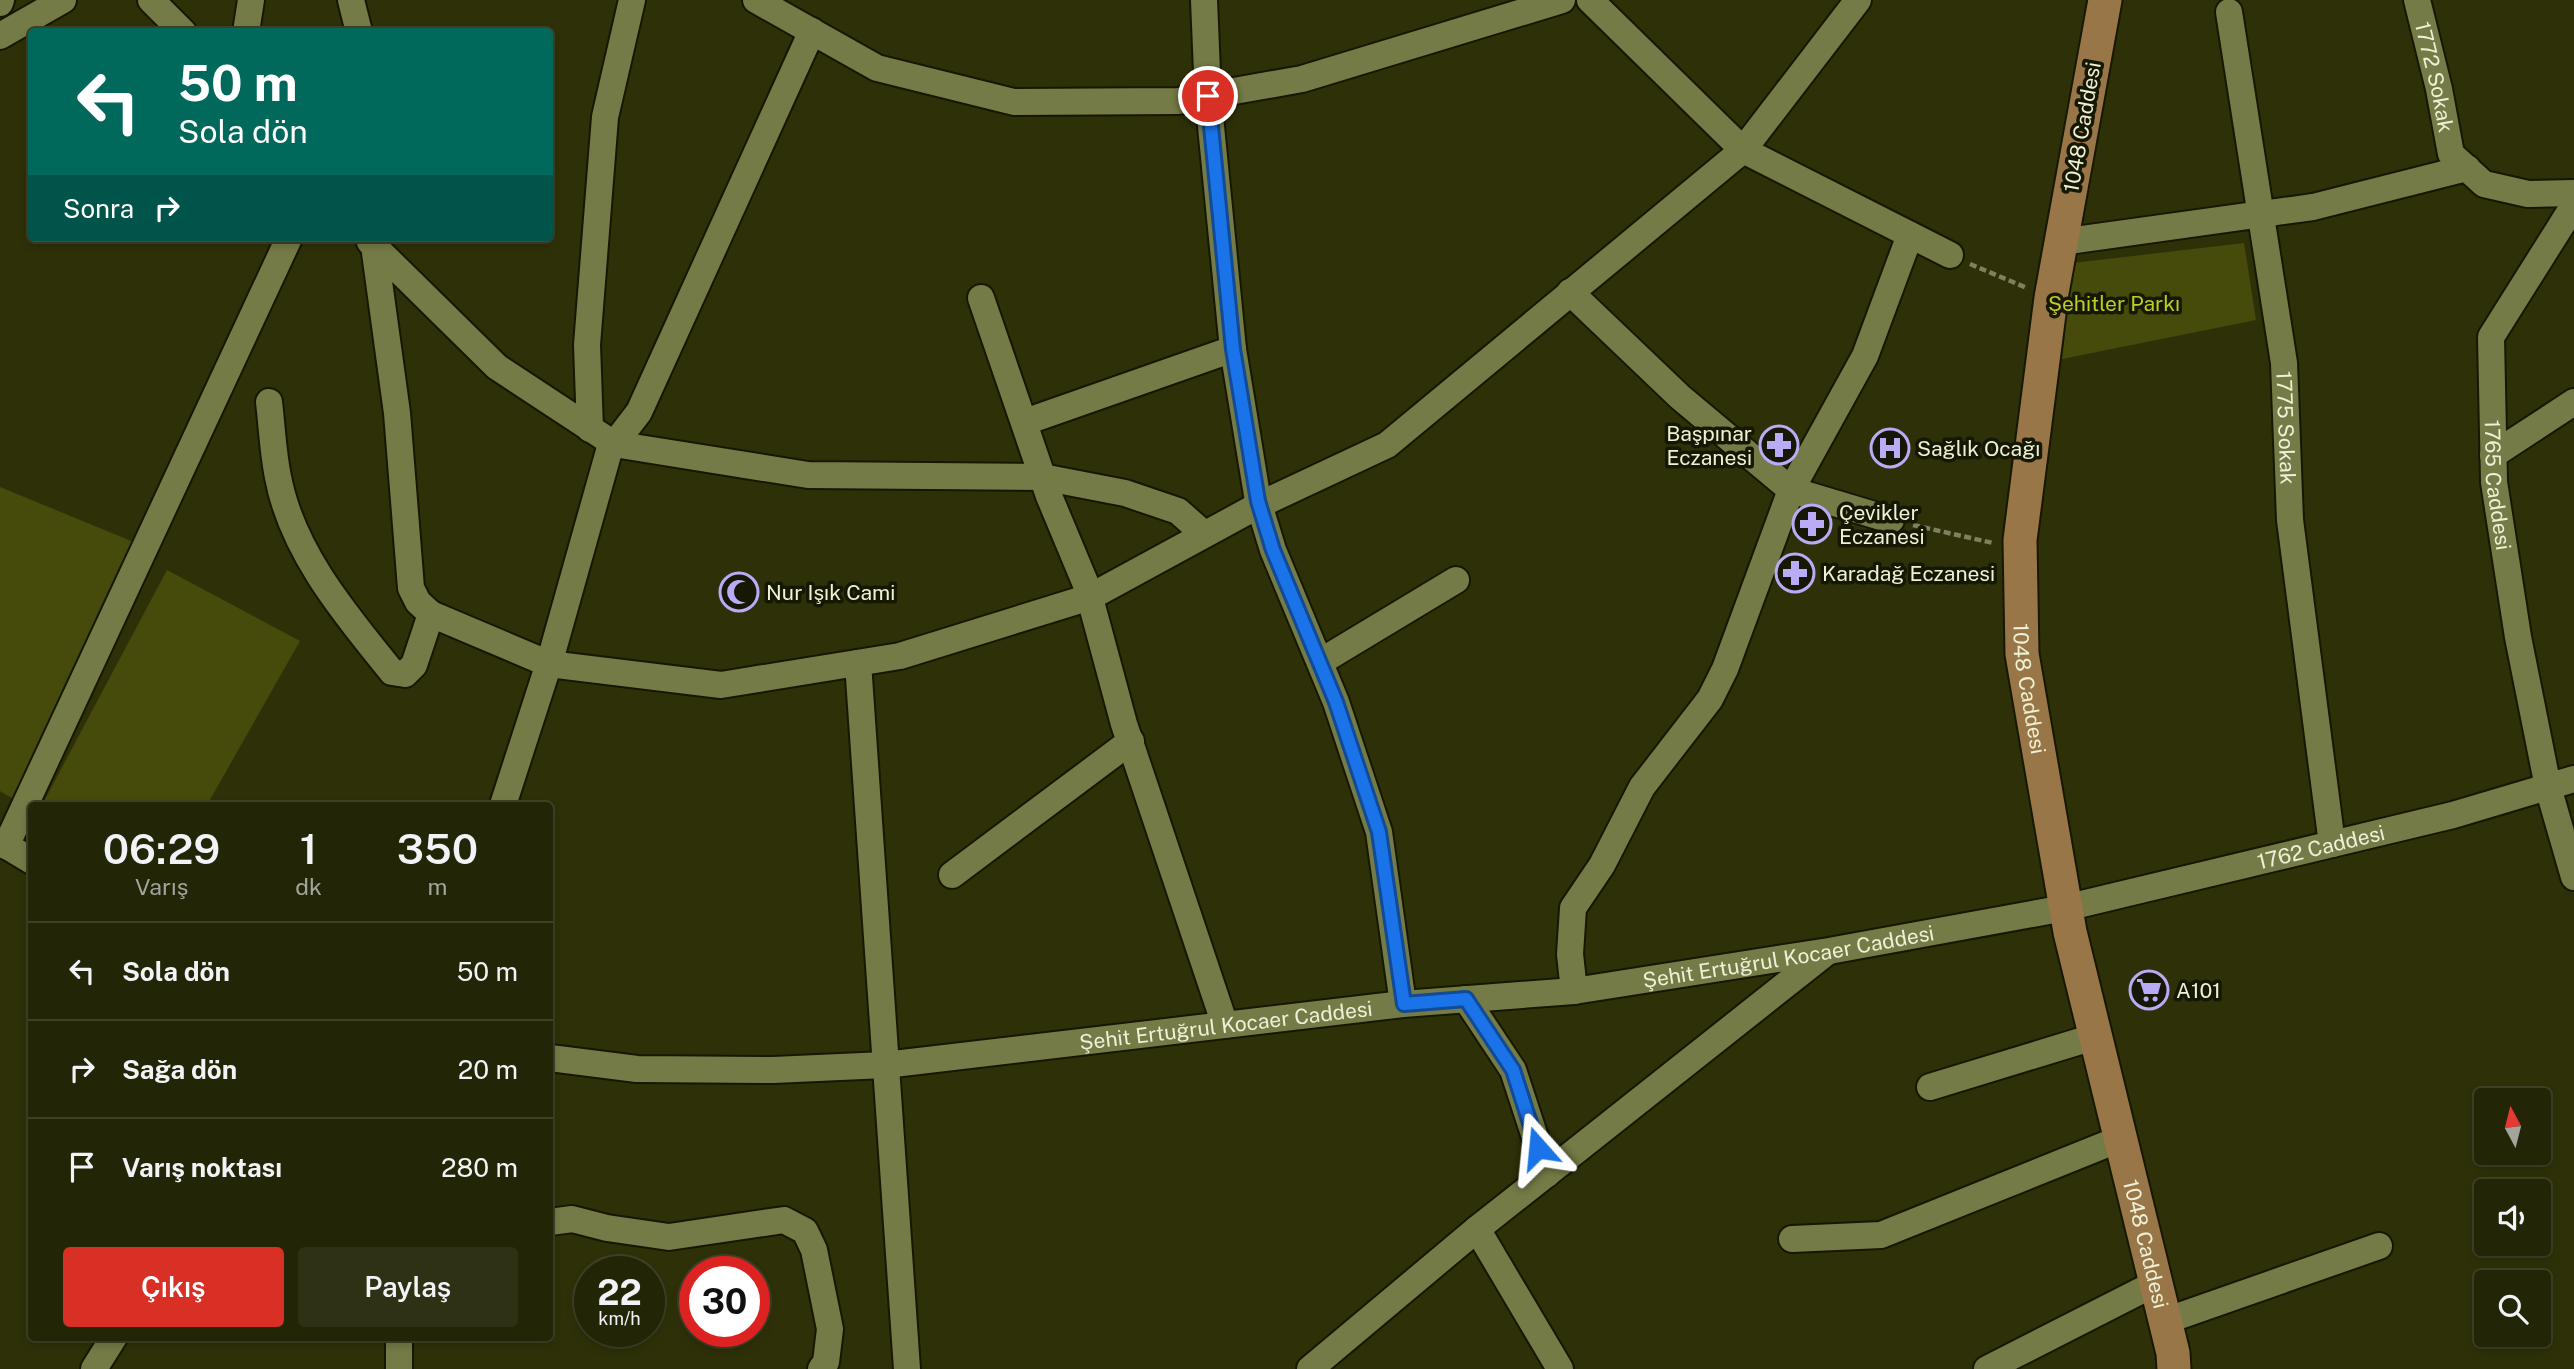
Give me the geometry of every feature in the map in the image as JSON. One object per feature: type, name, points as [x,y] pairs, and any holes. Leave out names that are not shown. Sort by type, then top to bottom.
[{"type":"main road","name":"1048 Caddesi","points":[[2105,0],[2051,298],[2020,549],[2022,654],[2065,908],[2122,1138],[2174,1369]]},
{"type":"street","points":[[0,36],[63,0]]},
{"type":"street","points":[[151,0],[179,28]]},
{"type":"street","points":[[247,28],[251,0]]},
{"type":"street","points":[[351,0],[358,28]]},
{"type":"street","points":[[590,429],[587,345],[605,117],[632,0]]},
{"type":"street","points":[[756,0],[803,17],[877,68],[1014,102],[1178,101],[1303,79],[1562,0]]},
{"type":"street","points":[[1203,0],[1208,96],[1233,349],[1259,505],[1273,550],[1320,662],[1379,832],[1404,1004]]},
{"type":"street","points":[[1590,0],[1743,150],[1950,255]]},
{"type":"street","points":[[371,242],[397,413],[411,588],[418,601],[431,614],[549,664],[721,685],[858,663],[901,656],[1090,597],[1259,505],[1387,445],[1743,150],[1858,0]]},
{"type":"street","name":"1772 Sokak","points":[[2417,0],[2459,161]]},
{"type":"street","name":"1775 Sokak","points":[[2229,12],[2284,362],[2290,520],[2332,844]]},
{"type":"street","points":[[504,802],[549,664],[609,451],[639,412],[803,17]]},
{"type":"street","points":[[2061,242],[2313,207],[2459,161],[2484,184],[2528,194],[2574,193]]},
{"type":"street","name":"1765 Caddesi","points":[[2574,205],[2491,337],[2494,482],[2518,637],[2548,787],[2574,877]]},
{"type":"street","points":[[1574,991],[1570,954],[1573,908],[1602,864],[1642,786],[1710,699],[1726,669],[1791,489],[1865,356],[1910,235]]},
{"type":"street","points":[[28,859],[3,844],[287,242]]},
{"type":"street","points":[[373,242],[497,367],[614,444],[808,475],[1042,477],[1125,493],[1178,511],[1205,534]]},
{"type":"street","points":[[1570,292],[1680,397],[1791,489],[1891,520]]},
{"type":"street","points":[[981,298],[1042,477],[1090,597],[1131,741],[1226,1026]]},
{"type":"street","points":[[1025,422],[1233,349]]},
{"type":"street","points":[[2493,455],[2571,401]]},
{"type":"street","points":[[269,402],[278,480],[299,538],[335,601],[391,673],[405,674],[414,665],[431,614]]},
{"type":"street","points":[[1320,662],[1456,580]]},
{"type":"street","points":[[858,663],[907,1369]]},
{"type":"street","points":[[953,875],[1131,741]]},
{"type":"street","name":"1762 Caddesi","points":[[2065,908],[2453,815],[2574,779]]},
{"type":"street","name":"Şehit Ertuğrul Kocaer Caddesi","points":[[553,1058],[637,1069],[774,1070],[885,1065],[1404,1004],[1574,991],[1829,951],[2065,908]]},
{"type":"street","points":[[1316,1367],[1477,1229],[1829,951]]},
{"type":"street","points":[[1466,999],[1513,1070],[1547,1174]]},
{"type":"street","points":[[1930,1087],[2097,1036]]},
{"type":"street","points":[[1792,1239],[1881,1235],[2122,1138]]},
{"type":"street","points":[[553,1222],[572,1219],[607,1228],[669,1237],[784,1220],[805,1231],[814,1250],[830,1329],[826,1362],[821,1369]]},
{"type":"street","points":[[1477,1229],[1560,1369]]},
{"type":"street","points":[[2165,1321],[2379,1246]]},
{"type":"street","points":[[1987,1369],[2156,1283]]},
{"type":"street","points":[[94,1369],[112,1341]]},
{"type":"street","points":[[399,1341],[400,1369]]},
{"type":"path","points":[[1950,255],[2051,298]]},
{"type":"path","points":[[1891,520],[2020,549]]},
{"type":"green space","name":"Şehitler Parkı","points":[[2244,243],[2256,320],[2062,359],[2073,263]]},
{"type":"green space","points":[[0,487],[136,543],[15,800],[0,791]]},
{"type":"green space","points":[[167,570],[300,641],[209,802],[44,802]]},
{"type":"place","name":"Başpınar Eczanesi","points":[[1779,445]]},
{"type":"place","name":"Sağlık Ocağı","points":[[1890,448]]},
{"type":"place","name":"Çevikler Eczanesi","points":[[1812,524]]},
{"type":"place","name":"Karadağ Eczanesi","points":[[1795,573]]},
{"type":"place","name":"Nur Işık Cami","points":[[739,592]]},
{"type":"place","name":"A101","points":[[2149,990]]},
{"type":"route","points":[[1208,96],[1233,349],[1258,501],[1273,550],[1336,702],[1379,832],[1404,1004],[1466,999],[1513,1070],[1538,1148]]}]
